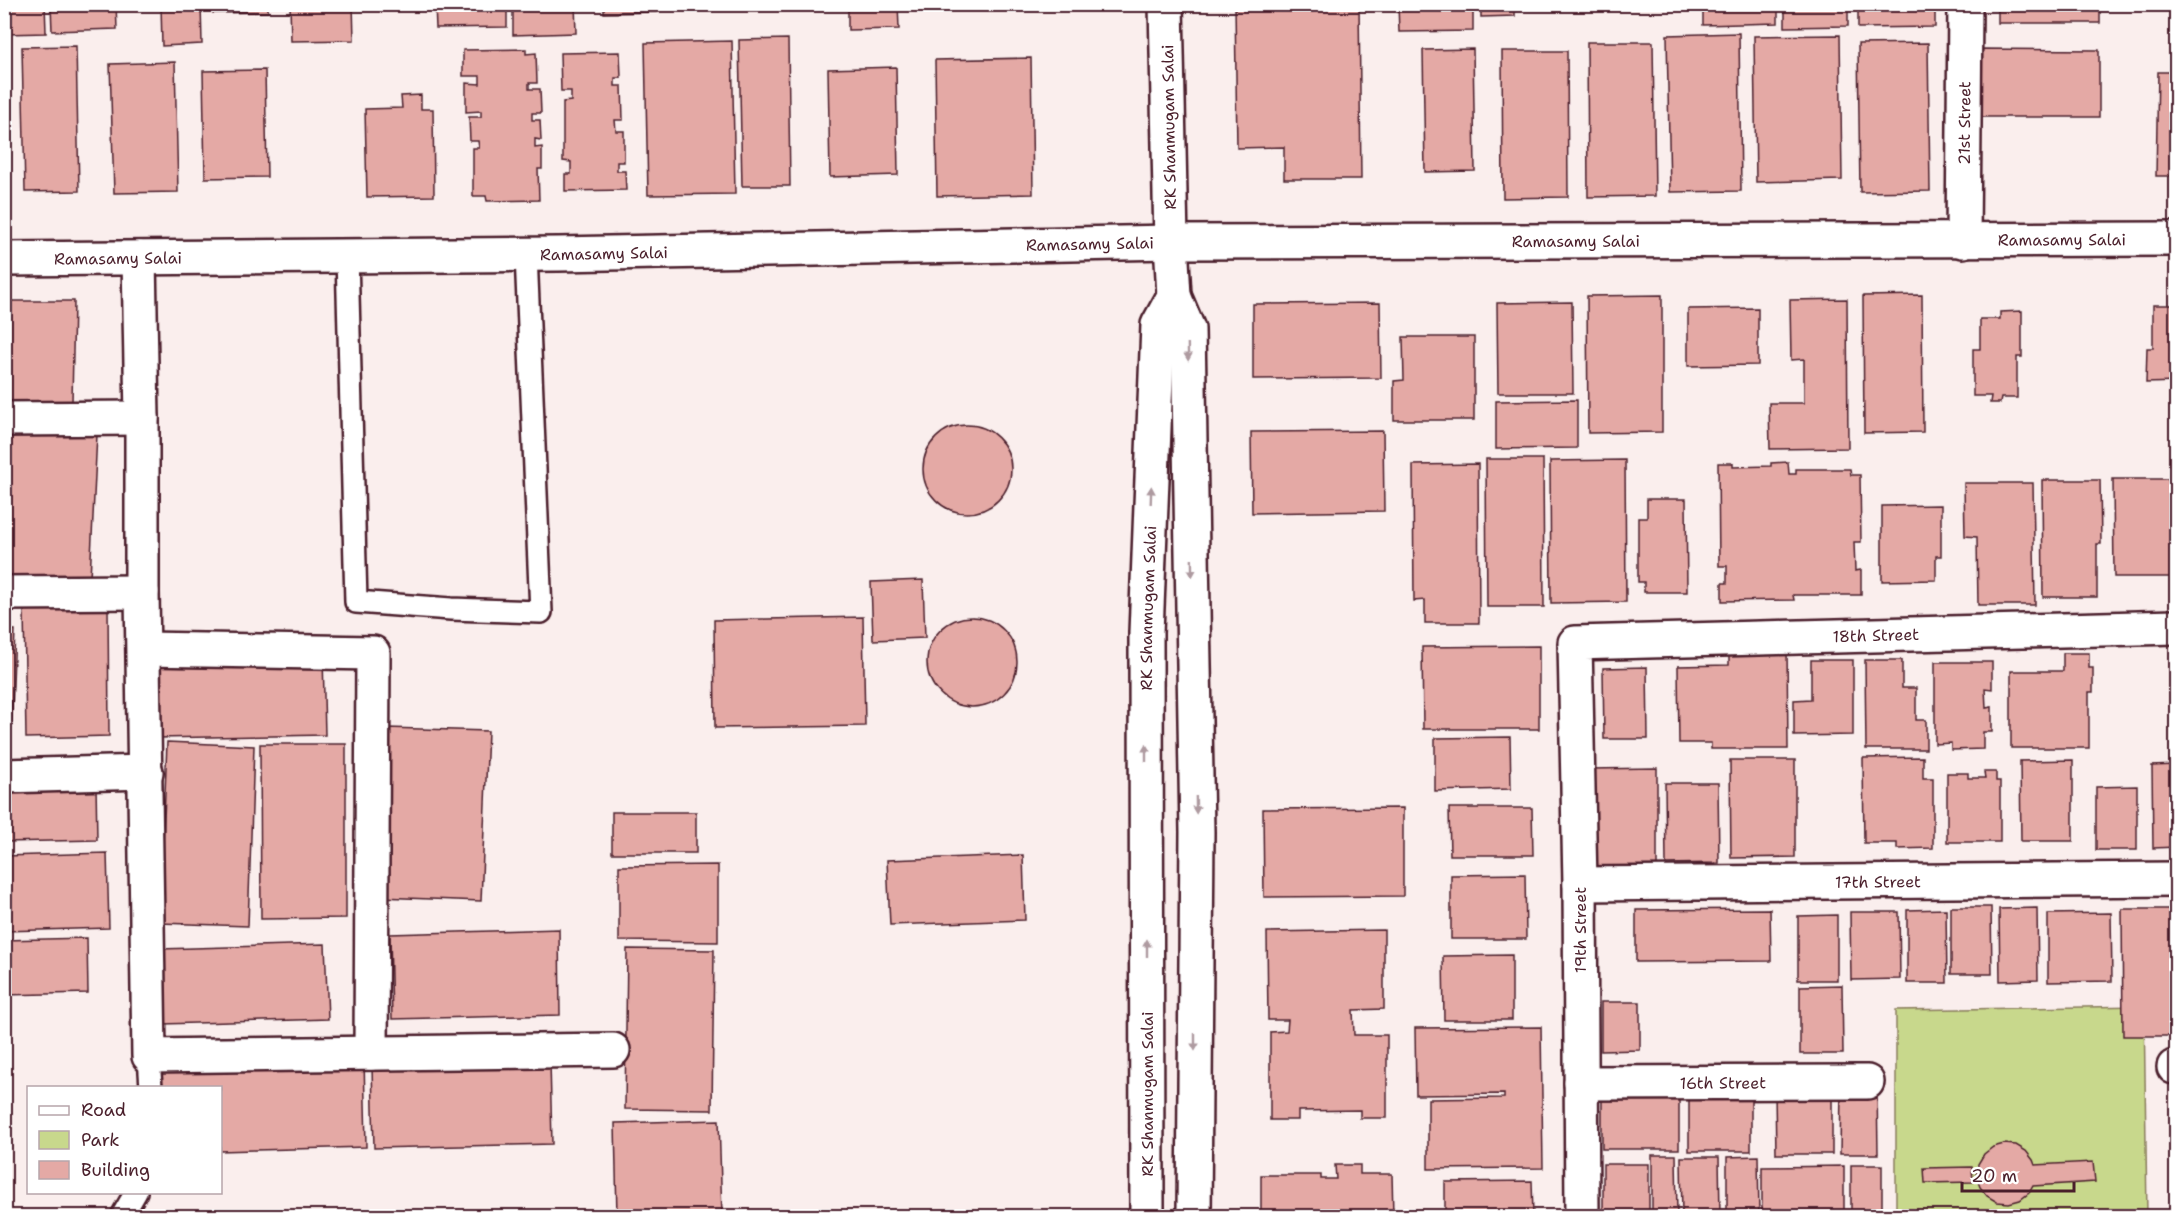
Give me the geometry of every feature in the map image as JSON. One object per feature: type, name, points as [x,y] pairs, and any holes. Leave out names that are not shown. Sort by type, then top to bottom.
[{"type":"street","name":"RK Shanmugam Salai","points":[[1148,1216],[1146,633],[1158,325],[1174,296],[1166,4]]},
{"type":"street","name":"21st Street","points":[[1963,241],[1965,4]]},
{"type":"street","name":"Ramasamy Salai","points":[[4,259],[526,254],[1171,242],[2176,239]]},
{"type":"street","points":[[139,258],[150,1072],[371,1053],[613,1050]]},
{"type":"street","points":[[1174,296],[1188,329],[1197,832],[1194,1216]]},
{"type":"street","points":[[4,419],[142,418]]},
{"type":"street","points":[[4,593],[142,592]]},
{"type":"street","name":"18th Street","points":[[1575,643],[2176,627]]},
{"type":"street","name":"19th Street","points":[[1575,643],[1580,884],[1582,1216]]},
{"type":"street","points":[[144,649],[373,653],[371,1053]]},
{"type":"street","points":[[4,776],[146,772]]},
{"type":"street","name":"17th Street","points":[[1580,884],[2176,879]]},
{"type":"street","points":[[1147,989],[1196,992]]},
{"type":"street","name":"16th Street","points":[[1581,1083],[1867,1082]]},
{"type":"lane","points":[[347,256],[356,602],[451,609],[541,612],[526,254]]},
{"type":"lane","points":[[122,1216],[135,1194]]},
{"type":"green space","points":[[2144,1006],[2147,1216],[1896,1216],[1896,1010]]},
{"type":"building","points":[[4,4],[45,4],[46,33],[4,34]]},
{"type":"building","points":[[51,4],[116,4],[117,29],[52,31]]},
{"type":"building","points":[[161,4],[201,4],[202,44],[162,46]]},
{"type":"building","points":[[213,4],[268,4],[268,12],[213,13]]},
{"type":"building","points":[[290,4],[353,4],[354,40],[291,41]]},
{"type":"building","points":[[435,4],[507,4],[507,27],[436,28]]},
{"type":"building","points":[[513,4],[575,4],[576,33],[513,35]]},
{"type":"building","points":[[604,4],[657,4],[657,12],[604,13]]},
{"type":"building","points":[[848,4],[898,4],[899,29],[848,30]]},
{"type":"building","points":[[1235,4],[1359,4],[1361,179],[1284,179],[1284,147],[1237,148]]},
{"type":"building","points":[[1398,4],[1473,4],[1473,31],[1399,32]]},
{"type":"building","points":[[1481,4],[1515,4],[1515,16],[1481,17]]},
{"type":"building","points":[[1703,4],[1778,4],[1778,23],[1703,25]]},
{"type":"building","points":[[1785,4],[1848,4],[1848,26],[1785,27]]},
{"type":"building","points":[[1858,4],[1935,4],[1935,27],[1858,28]]},
{"type":"building","points":[[1998,4],[2100,4],[2100,23],[1998,23]]},
{"type":"building","points":[[1739,33],[1741,191],[1670,192],[1667,35]]},
{"type":"building","points":[[1840,35],[1842,180],[1756,182],[1754,36]]},
{"type":"building","points":[[788,39],[790,186],[742,186],[739,40]]},
{"type":"building","points":[[732,41],[735,194],[648,195],[645,43]]},
{"type":"building","points":[[1587,42],[1653,42],[1655,196],[1588,197]]},
{"type":"building","points":[[1928,43],[1930,191],[1860,192],[1858,44]]},
{"type":"building","points":[[76,46],[79,191],[25,192],[22,47]]},
{"type":"building","points":[[526,49],[526,54],[536,53],[537,83],[529,83],[529,89],[540,89],[541,113],[532,113],[532,120],[540,120],[541,140],[535,139],[535,148],[542,147],[542,169],[538,169],[539,200],[487,201],[486,196],[473,196],[473,148],[479,148],[478,141],[470,141],[469,117],[481,117],[481,111],[466,112],[466,83],[480,84],[480,76],[463,76],[463,50]]},
{"type":"building","points":[[1473,49],[1475,171],[1425,172],[1423,50]]},
{"type":"building","points":[[1978,49],[2099,50],[2099,117],[1979,117]]},
{"type":"building","points":[[1502,51],[1567,51],[1568,197],[1503,198]]},
{"type":"building","points":[[620,52],[621,78],[615,78],[615,86],[622,86],[623,120],[615,120],[616,131],[624,131],[624,162],[617,162],[617,171],[625,171],[626,190],[565,191],[565,174],[571,174],[571,162],[563,161],[563,102],[571,101],[571,91],[561,91],[560,53]]},
{"type":"building","points":[[1031,58],[1033,194],[937,196],[935,60]]},
{"type":"building","points":[[175,62],[178,192],[114,193],[110,64]]},
{"type":"building","points":[[896,67],[898,175],[830,177],[828,69]]},
{"type":"building","points":[[265,70],[267,177],[205,178],[203,71]]},
{"type":"building","points":[[2158,72],[2176,72],[2176,176],[2156,176]]},
{"type":"building","points":[[421,95],[421,109],[433,109],[434,196],[367,197],[365,109],[402,108],[401,96]]},
{"type":"building","points":[[1662,295],[1662,432],[1588,433],[1587,296]]},
{"type":"building","points":[[1922,295],[1923,432],[1864,433],[1863,296]]},
{"type":"building","points":[[1847,299],[1848,448],[1770,449],[1769,403],[1804,403],[1804,359],[1791,360],[1790,300]]},
{"type":"building","points":[[4,301],[74,301],[72,402],[4,401]]},
{"type":"building","points":[[1572,302],[1573,393],[1498,393],[1497,303]]},
{"type":"building","points":[[1380,303],[1381,378],[1253,379],[1253,304]]},
{"type":"building","points":[[2153,305],[2176,305],[2176,382],[2146,383],[2147,348],[2153,348]]},
{"type":"building","points":[[1758,308],[1758,365],[1688,366],[1688,309]]},
{"type":"building","points":[[2022,311],[2022,357],[2017,357],[2017,398],[2001,398],[2000,403],[1990,403],[1991,396],[1973,396],[1973,349],[1980,349],[1980,319],[2000,319],[2000,312]]},
{"type":"building","points":[[1403,337],[1474,337],[1474,420],[1394,420],[1394,381],[1404,380]]},
{"type":"building","points":[[1577,400],[1577,448],[1496,449],[1496,401]]},
{"type":"building","points":[[958,425],[976,425],[992,432],[1004,444],[1011,460],[1011,478],[1004,494],[992,506],[976,513],[958,513],[942,506],[930,494],[923,478],[923,460],[930,444],[942,432]]},
{"type":"building","points":[[4,430],[97,434],[90,578],[4,575]]},
{"type":"building","points":[[1383,431],[1384,511],[1252,513],[1251,432]]},
{"type":"building","points":[[1486,459],[1543,459],[1544,607],[1487,607]]},
{"type":"building","points":[[1625,460],[1626,602],[1551,603],[1550,461]]},
{"type":"building","points":[[1788,462],[1789,474],[1796,474],[1796,469],[1850,469],[1851,475],[1860,475],[1861,542],[1854,542],[1855,571],[1861,570],[1861,595],[1793,595],[1794,600],[1722,601],[1722,583],[1727,583],[1727,566],[1719,566],[1718,463],[1733,463],[1733,467],[1771,466],[1771,463]]},
{"type":"building","points":[[1478,464],[1479,623],[1425,623],[1425,600],[1414,601],[1413,465]]},
{"type":"building","points":[[2113,479],[2176,479],[2176,577],[2114,577]]},
{"type":"building","points":[[2042,480],[2100,480],[2101,544],[2097,544],[2097,597],[2043,597]]},
{"type":"building","points":[[1964,483],[2033,483],[2035,605],[1978,605],[1977,537],[1965,536]]},
{"type":"building","points":[[1647,499],[1686,499],[1687,592],[1644,592],[1644,582],[1638,582],[1638,518],[1647,518]]},
{"type":"building","points":[[1941,505],[1941,556],[1936,556],[1936,580],[1882,581],[1882,506]]},
{"type":"building","points":[[923,580],[925,638],[873,640],[871,582]]},
{"type":"building","points":[[108,607],[109,736],[26,738],[24,608]]},
{"type":"building","points":[[863,617],[865,726],[715,728],[714,620]]},
{"type":"building","points":[[972,617],[989,620],[1004,630],[1014,645],[1017,662],[1014,679],[1004,694],[989,704],[972,707],[955,704],[940,694],[930,679],[927,662],[930,645],[940,630],[955,620]]},
{"type":"building","points":[[4,630],[15,630],[11,736],[4,735]]},
{"type":"building","points":[[1539,646],[1539,729],[1423,729],[1422,647]]},
{"type":"building","points":[[1729,648],[1787,648],[1788,749],[1711,749],[1711,743],[1679,743],[1678,666],[1729,665]]},
{"type":"building","points":[[2063,653],[2089,653],[2089,668],[2093,668],[2093,692],[2089,692],[2089,748],[2011,748],[2011,671],[2063,671]]},
{"type":"building","points":[[323,657],[325,735],[157,738],[154,662]]},
{"type":"building","points":[[1811,660],[1853,660],[1853,735],[1794,736],[1794,700],[1811,699]]},
{"type":"building","points":[[1865,660],[1902,660],[1902,688],[1916,688],[1916,720],[1926,720],[1926,749],[1866,749]]},
{"type":"building","points":[[1935,662],[1992,662],[1992,689],[1985,688],[1986,708],[1992,707],[1992,732],[1983,732],[1983,749],[1951,750],[1951,743],[1935,744]]},
{"type":"building","points":[[1647,667],[1648,739],[1604,739],[1603,668]]},
{"type":"building","points":[[387,728],[488,731],[481,901],[380,897]]},
{"type":"building","points":[[1510,737],[1511,789],[1435,791],[1435,738]]},
{"type":"building","points":[[167,742],[254,746],[248,926],[160,923]]},
{"type":"building","points":[[260,744],[346,744],[346,918],[261,919]]},
{"type":"building","points":[[1923,757],[1923,778],[1933,778],[1933,848],[1897,849],[1897,843],[1864,843],[1863,758]]},
{"type":"building","points":[[1730,760],[1795,760],[1795,857],[1731,858]]},
{"type":"building","points":[[2073,760],[2073,841],[2021,841],[2020,761]]},
{"type":"building","points":[[2176,765],[2176,847],[2153,848],[2152,766]]},
{"type":"building","points":[[1657,768],[1657,866],[1590,867],[1590,769]]},
{"type":"building","points":[[1984,772],[1996,772],[1996,781],[2000,781],[2000,842],[1947,842],[1947,773],[1968,773],[1968,778],[1985,778]]},
{"type":"building","points":[[1665,783],[1718,783],[1719,863],[1666,864]]},
{"type":"building","points":[[96,785],[97,840],[4,842],[4,788]]},
{"type":"building","points":[[2137,786],[2137,850],[2096,850],[2096,787]]},
{"type":"building","points":[[1403,808],[1403,896],[1264,897],[1263,809]]},
{"type":"building","points":[[1449,808],[1532,808],[1533,855],[1450,855]]},
{"type":"building","points":[[612,812],[696,812],[696,853],[612,853]]},
{"type":"building","points":[[107,853],[109,928],[4,931],[4,856]]},
{"type":"building","points":[[1023,855],[1025,920],[890,925],[887,860]]},
{"type":"building","points":[[718,865],[718,942],[619,941],[619,866]]},
{"type":"building","points":[[1525,874],[1526,939],[1451,939],[1451,875]]},
{"type":"building","points":[[1951,907],[1991,907],[1992,974],[1951,974]]},
{"type":"building","points":[[2037,908],[2038,980],[2000,981],[1999,909]]},
{"type":"building","points":[[1770,909],[1771,961],[1636,962],[1636,910]]},
{"type":"building","points":[[1946,909],[1947,983],[1907,983],[1907,910]]},
{"type":"building","points":[[2122,909],[2176,909],[2176,1036],[2123,1036]]},
{"type":"building","points":[[1850,912],[1899,912],[1900,979],[1851,980]]},
{"type":"building","points":[[2111,913],[2112,981],[2048,982],[2048,914]]},
{"type":"building","points":[[1837,915],[1837,980],[1798,980],[1798,916]]},
{"type":"building","points":[[559,929],[560,1015],[392,1019],[390,934]]},
{"type":"building","points":[[1384,930],[1384,1009],[1353,1010],[1354,1035],[1387,1035],[1387,1118],[1360,1118],[1360,1110],[1298,1111],[1298,1120],[1270,1120],[1270,1032],[1287,1031],[1288,1020],[1268,1020],[1267,932]]},
{"type":"building","points":[[87,938],[88,993],[4,995],[4,940]]},
{"type":"building","points":[[325,944],[328,1019],[163,1024],[160,949]]},
{"type":"building","points":[[627,949],[714,950],[712,1110],[625,1109]]},
{"type":"building","points":[[1512,955],[1512,1020],[1444,1020],[1443,956]]},
{"type":"building","points":[[1842,985],[1843,1054],[1800,1054],[1800,986]]},
{"type":"building","points":[[1601,1002],[1640,1002],[1640,1050],[1601,1051]]},
{"type":"building","points":[[1541,1027],[1543,1168],[1428,1169],[1428,1099],[1504,1098],[1504,1094],[1416,1095],[1415,1028]]},
{"type":"building","points":[[364,1059],[366,1147],[222,1151],[222,1086],[162,1086],[162,1064]]},
{"type":"building","points":[[550,1062],[552,1144],[374,1148],[372,1066]]},
{"type":"building","points":[[1602,1088],[1679,1088],[1679,1149],[1602,1149]]},
{"type":"building","points":[[1877,1088],[1878,1154],[1840,1154],[1841,1089]]},
{"type":"building","points":[[1689,1089],[1751,1089],[1751,1151],[1689,1151]]},
{"type":"building","points":[[1832,1091],[1832,1154],[1776,1154],[1775,1092]]},
{"type":"building","points":[[719,1120],[722,1216],[617,1216],[615,1123]]},
{"type":"building","points":[[2004,1144],[2016,1145],[2026,1151],[2035,1165],[2093,1162],[2095,1182],[2033,1186],[2029,1193],[2020,1200],[2009,1203],[1997,1202],[1987,1196],[1976,1176],[1978,1164],[1984,1154],[1993,1147]]},
{"type":"building","points":[[1652,1155],[1676,1155],[1677,1216],[1652,1216]]},
{"type":"building","points":[[1758,1156],[1759,1216],[1727,1216],[1727,1157]]},
{"type":"building","points":[[1681,1157],[1719,1157],[1720,1216],[1682,1216]]},
{"type":"building","points":[[1603,1164],[1649,1164],[1649,1216],[1603,1216]]},
{"type":"building","points":[[1335,1165],[1360,1165],[1360,1174],[1392,1174],[1393,1216],[1261,1216],[1261,1175],[1321,1175],[1321,1179],[1336,1179]]},
{"type":"building","points":[[1851,1165],[1882,1165],[1882,1216],[1851,1216]]},
{"type":"building","points":[[1844,1166],[1844,1216],[1762,1216],[1762,1167]]},
{"type":"building","points":[[1972,1167],[1973,1182],[1925,1183],[1924,1168]]},
{"type":"building","points":[[1532,1181],[1533,1216],[1445,1216],[1445,1182]]}]
